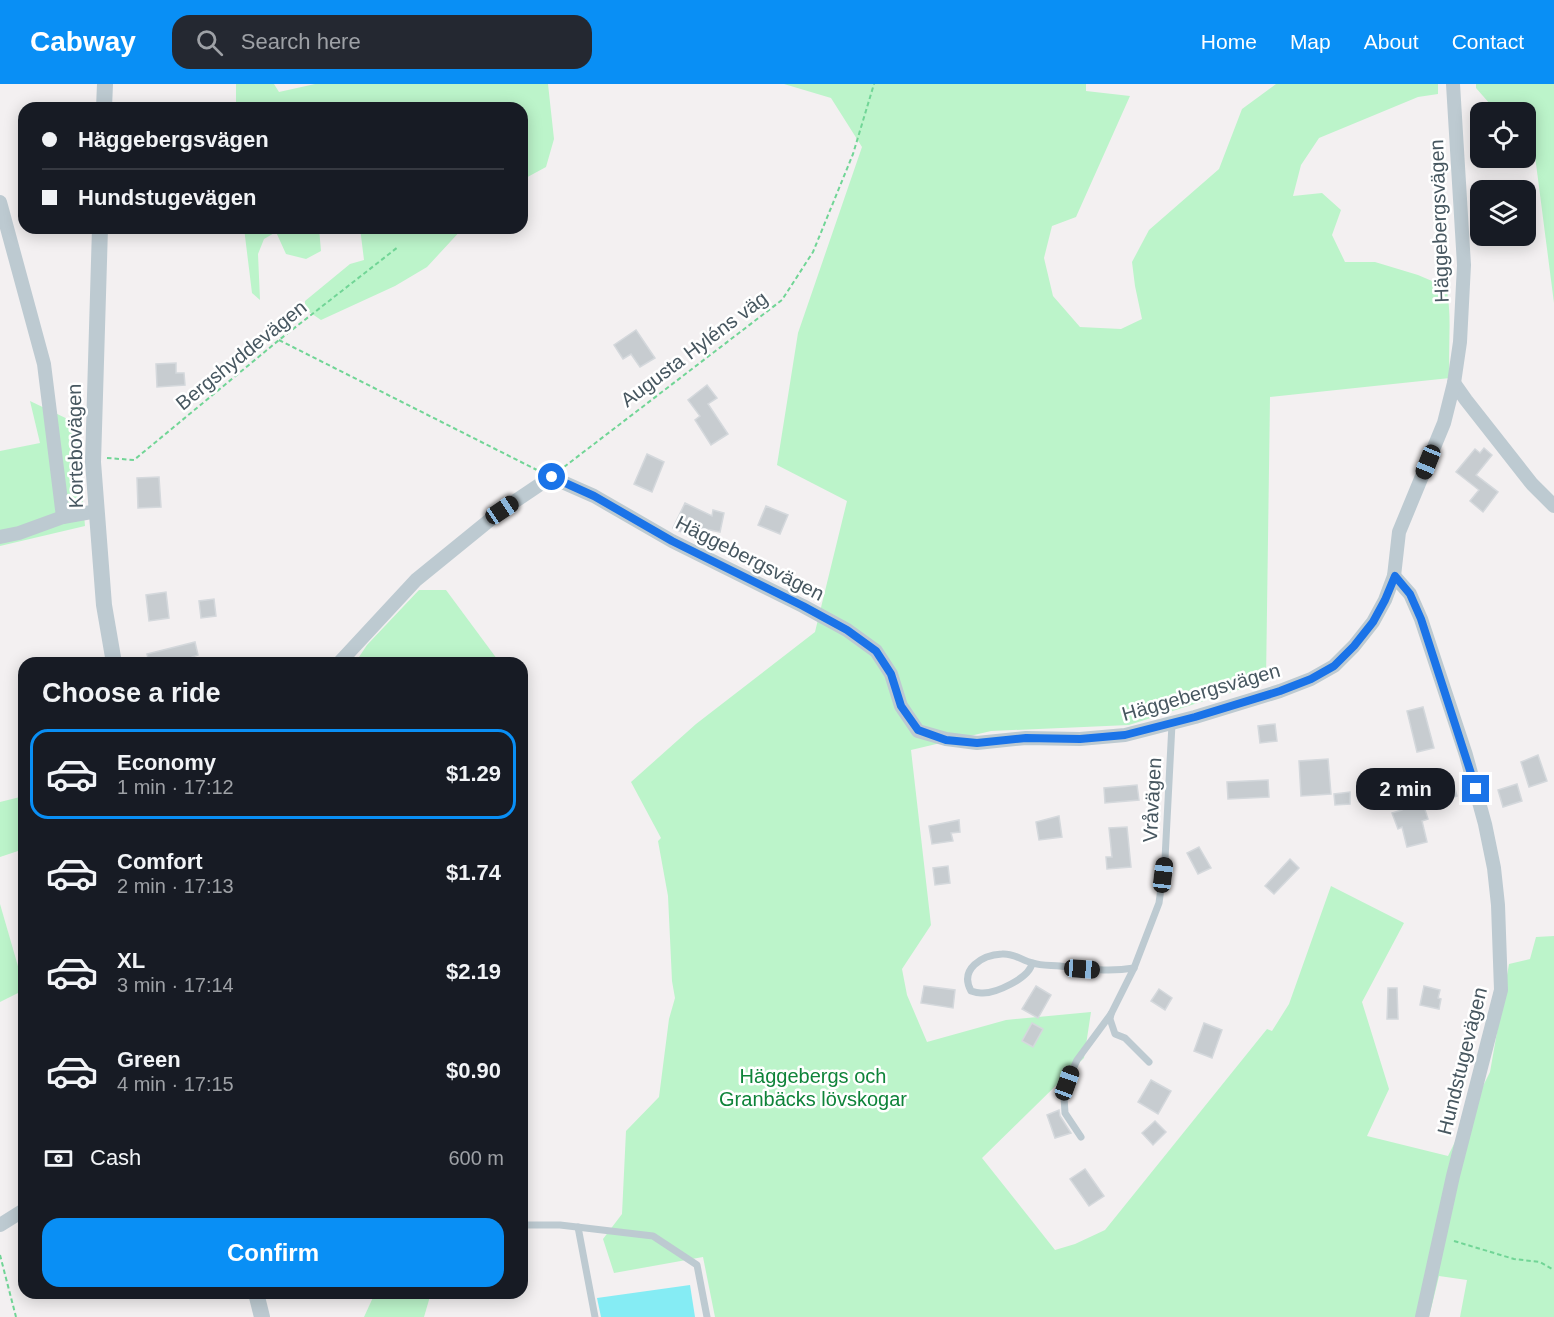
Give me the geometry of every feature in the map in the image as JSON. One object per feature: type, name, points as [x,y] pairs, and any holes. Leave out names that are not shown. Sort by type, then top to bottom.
[{"type":"street","points":[[104,102],[105,84]]},
{"type":"street","name":"Häggebergsvägen","points":[[552,477],[594,496],[672,541],[847,630],[876,651],[891,674],[901,706],[918,730],[946,740],[977,743],[1026,738],[1080,739],[1125,735],[1172,724],[1280,691],[1311,679],[1334,666],[1354,646],[1373,622],[1385,600],[1395,576],[1399,532],[1444,423],[1454,383],[1460,342],[1464,265],[1453,84]]},
{"type":"street","points":[[0,202],[44,364],[63,517]]},
{"type":"street","name":"Kortebovägen","points":[[100,234],[93,457],[104,605],[113,657]]},
{"type":"street","points":[[1454,383],[1532,484],[1554,506]]},
{"type":"street","points":[[345,657],[416,580],[502,510],[552,477]]},
{"type":"street","points":[[0,537],[19,533],[63,517],[97,511]]},
{"type":"street","name":"Hundstugevägen","points":[[1395,576],[1410,594],[1421,619],[1466,755],[1485,824],[1494,868],[1498,905],[1501,990],[1453,1176],[1422,1317]]},
{"type":"street","points":[[0,1225],[18,1214]]},
{"type":"street","points":[[258,1299],[262,1317]]},
{"type":"lane","name":"Vråvägen","points":[[1081,1137],[1065,1113],[1064,1097],[1067,1083],[1077,1060],[1111,1014],[1134,968],[1159,903],[1165,859],[1172,724]]},
{"type":"lane","points":[[1032,963],[1031,969],[1025,976],[1007,986],[981,993],[971,991],[966,981],[968,971],[988,957],[1003,954],[1018,956],[1032,963],[1114,971],[1134,968]]},
{"type":"lane","points":[[1111,1014],[1110,1019],[1115,1034],[1125,1038],[1149,1062]]},
{"type":"lane","points":[[528,1225],[578,1227],[653,1236],[697,1265],[707,1317]]},
{"type":"lane","points":[[578,1227],[595,1317]]},
{"type":"path","name":"Augusta Hyléns väg","points":[[552,477],[782,300],[813,252],[853,154],[874,84]]},
{"type":"path","name":"Bergshyddevägen","points":[[93,457],[134,460],[279,340],[398,247]]},
{"type":"path","points":[[279,340],[552,477]]},
{"type":"path","points":[[1440,1238],[1515,1259],[1539,1262],[1554,1270]]},
{"type":"path","points":[[0,1255],[16,1317]]},
{"type":"green space","points":[[236,84],[274,84],[279,92],[315,84],[548,84],[554,139],[546,167],[528,177],[528,102],[236,102]]},
{"type":"green space","name":"Häggebergs och Granbäcks lövskogar","points":[[784,84],[1086,84],[1086,91],[1130,96],[1076,217],[1052,226],[1044,258],[1053,296],[1080,327],[1121,329],[1142,319],[1132,262],[1149,230],[1219,169],[1242,109],[1276,84],[1438,84],[1438,94],[1418,97],[1319,138],[1301,165],[1293,196],[1322,193],[1341,210],[1332,235],[1345,262],[1375,262],[1418,275],[1446,287],[1449,310],[1450,378],[1270,397],[1266,681],[1129,725],[991,731],[911,750],[931,925],[902,969],[907,995],[927,1042],[1006,1020],[1091,1012],[1084,1058],[982,1158],[1055,1250],[1075,1244],[1105,1230],[1267,1029],[1272,1031],[1289,1004],[1331,886],[1404,923],[1362,1002],[1389,1089],[1367,1136],[1448,1156],[1490,1072],[1509,964],[1530,959],[1536,937],[1554,936],[1554,1317],[1460,1317],[1467,1280],[1439,1276],[1429,1317],[715,1317],[703,1257],[614,1273],[603,1239],[622,1214],[626,1131],[659,1097],[669,1019],[675,998],[672,981],[668,896],[658,841],[661,838],[631,782],[696,724],[815,632],[847,501],[777,465],[798,333],[862,147],[831,98]]},
{"type":"green space","points":[[1476,84],[1554,84],[1554,303],[1536,164],[1536,102],[1488,102],[1476,88]]},
{"type":"green space","points":[[245,234],[273,234],[264,239],[258,254],[260,300],[252,293]]},
{"type":"green space","points":[[277,234],[320,234],[321,251],[306,259],[286,254]]},
{"type":"green space","points":[[361,234],[457,234],[427,267],[395,286],[321,320],[305,309],[305,301],[350,264],[364,260]]},
{"type":"green space","points":[[30,401],[76,423],[85,526],[0,546],[0,451],[40,443]]},
{"type":"green space","points":[[419,590],[446,590],[496,657],[359,657],[367,645]]},
{"type":"green space","points":[[18,798],[18,851],[0,857],[0,802]]},
{"type":"green space","points":[[0,904],[18,966],[18,993],[0,1002]]},
{"type":"green space","points":[[372,1299],[429,1299],[424,1317],[364,1317]]},
{"type":"water","points":[[690,1285],[695,1317],[601,1317],[597,1298]]},
{"type":"building","points":[[636,330],[655,358],[640,367],[631,354],[623,359],[614,345]]},
{"type":"building","points":[[176,363],[176,373],[184,373],[185,385],[157,387],[156,364]]},
{"type":"building","points":[[707,385],[717,398],[708,404],[728,434],[711,445],[695,420],[700,416],[688,400]]},
{"type":"building","points":[[1484,448],[1492,455],[1476,475],[1498,492],[1483,512],[1470,501],[1479,490],[1456,472],[1475,449],[1480,453]]},
{"type":"building","points":[[647,454],[664,462],[652,492],[634,484]]},
{"type":"building","points":[[159,477],[161,507],[138,508],[137,478]]},
{"type":"building","points":[[685,503],[712,516],[713,510],[724,513],[720,532],[701,528],[696,539],[673,528]]},
{"type":"building","points":[[766,506],[788,515],[780,534],[758,525]]},
{"type":"building","points":[[166,592],[169,618],[149,621],[146,595]]},
{"type":"building","points":[[214,599],[216,616],[201,618],[199,601]]},
{"type":"building","points":[[195,642],[198,655],[148,657],[147,654]]},
{"type":"building","points":[[1423,707],[1434,748],[1417,752],[1407,711]]},
{"type":"building","points":[[1275,724],[1277,741],[1260,743],[1258,726]]},
{"type":"building","points":[[1538,755],[1547,781],[1529,787],[1521,762]]},
{"type":"building","points":[[1328,759],[1331,794],[1301,796],[1299,761]]},
{"type":"building","points":[[1452,778],[1457,796],[1446,800],[1440,782]]},
{"type":"building","points":[[1268,780],[1269,797],[1228,799],[1227,782]]},
{"type":"building","points":[[1517,784],[1522,801],[1503,807],[1498,790]]},
{"type":"building","points":[[1137,785],[1139,800],[1105,803],[1104,788]]},
{"type":"building","points":[[1417,785],[1428,819],[1422,821],[1427,842],[1407,847],[1402,827],[1398,829],[1392,813],[1402,810],[1396,792]]},
{"type":"building","points":[[1350,792],[1350,804],[1335,805],[1334,794]]},
{"type":"building","points":[[1059,816],[1062,837],[1039,840],[1036,822]]},
{"type":"building","points":[[959,820],[960,832],[951,833],[953,841],[932,844],[929,826]]},
{"type":"building","points":[[1127,827],[1131,867],[1107,869],[1106,857],[1112,857],[1109,828]]},
{"type":"building","points":[[1199,847],[1211,868],[1198,874],[1187,853]]},
{"type":"building","points":[[1290,859],[1299,868],[1274,894],[1265,886]]},
{"type":"building","points":[[948,866],[950,883],[935,885],[933,868]]},
{"type":"building","points":[[924,986],[955,990],[953,1008],[921,1003]]},
{"type":"building","points":[[1036,986],[1051,995],[1038,1018],[1022,1009]]},
{"type":"building","points":[[1424,986],[1440,990],[1439,1009],[1420,1005]]},
{"type":"building","points":[[1388,988],[1397,988],[1398,1019],[1387,1019]]},
{"type":"building","points":[[1159,989],[1172,998],[1165,1010],[1151,1001]]},
{"type":"building","points":[[1032,1023],[1043,1029],[1033,1047],[1022,1041]]},
{"type":"building","points":[[1204,1023],[1222,1030],[1212,1058],[1194,1051]]},
{"type":"building","points":[[1151,1080],[1171,1091],[1158,1114],[1138,1102]]},
{"type":"building","points":[[1059,1110],[1060,1116],[1071,1133],[1055,1138],[1047,1115]]},
{"type":"building","points":[[1155,1121],[1166,1132],[1153,1145],[1142,1133]]},
{"type":"building","points":[[1085,1169],[1104,1196],[1089,1206],[1070,1179]]},
{"type":"route","points":[[552,477],[594,496],[672,541],[847,630],[876,651],[891,674],[901,706],[918,730],[946,740],[977,743],[1026,738],[1080,739],[1125,735],[1280,691],[1311,679],[1334,666],[1373,622],[1395,576],[1410,594],[1421,619],[1476,789]]}]
